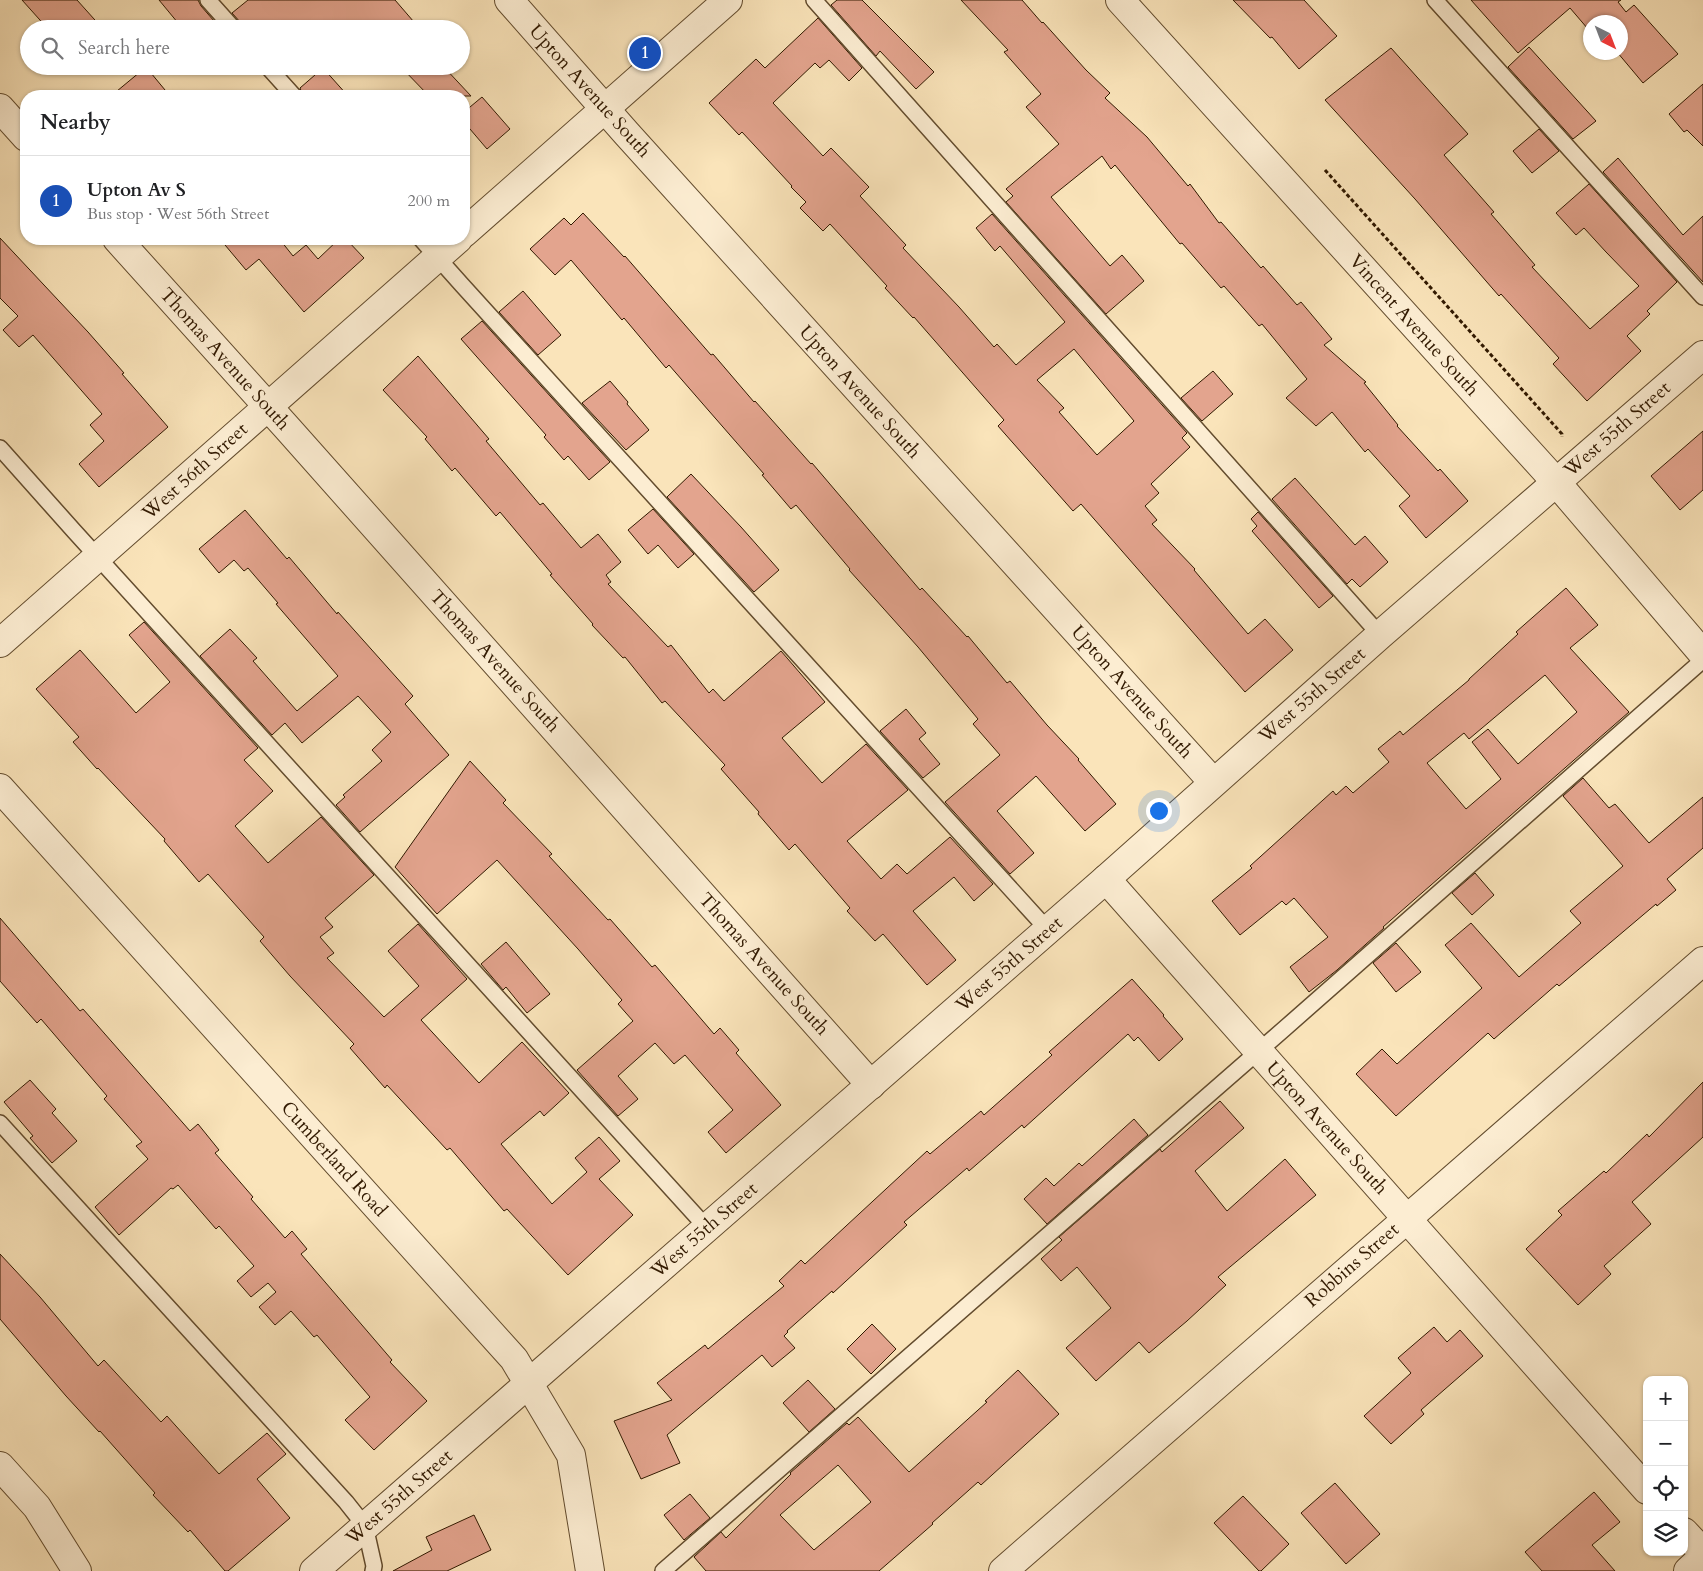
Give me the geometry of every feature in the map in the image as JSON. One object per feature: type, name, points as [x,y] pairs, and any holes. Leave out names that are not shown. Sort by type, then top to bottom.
[{"type":"street","name":"Upton Avenue South","points":[[509,0],[1213,782]]},
{"type":"street","points":[[470,228],[728,0]]},
{"type":"street","name":"Vincent Avenue South","points":[[1120,0],[1556,482],[1703,654]]},
{"type":"street","points":[[0,108],[20,130]]},
{"type":"street","name":"Thomas Avenue South","points":[[122,245],[871,1085]]},
{"type":"street","name":"West 56th Street","points":[[0,643],[268,407],[429,248]]},
{"type":"street","name":"West 55th Street","points":[[314,1571],[1048,930],[1380,635],[1703,355]]},
{"type":"street","name":"Cumberland Road","points":[[0,788],[514,1359],[571,1455],[590,1571]]},
{"type":"street","name":"Upton Avenue South","points":[[1106,878],[1643,1485]]},
{"type":"street","name":"Robbins Street","points":[[1008,1569],[1407,1217],[1703,961]]},
{"type":"street","points":[[0,1466],[37,1507],[78,1571]]},
{"type":"street","points":[[1688,1536],[1703,1552]]},
{"type":"street","points":[[1688,1571],[1703,1557]]},
{"type":"lane","points":[[208,0],[226,20]]},
{"type":"lane","points":[[814,0],[1380,635]]},
{"type":"lane","points":[[1435,0],[1703,297]]},
{"type":"lane","points":[[276,75],[289,90]]},
{"type":"lane","points":[[429,248],[1048,930]]},
{"type":"lane","points":[[0,448],[707,1228]]},
{"type":"lane","points":[[664,1571],[1703,660]]},
{"type":"lane","points":[[0,1123],[340,1495],[365,1526],[374,1566],[373,1571]]},
{"type":"path","points":[[1324,170],[1562,434],[1561,440]]},
{"type":"building","points":[[22,0],[77,0],[95,20],[40,20]]},
{"type":"building","points":[[159,0],[198,0],[213,20],[176,20]]},
{"type":"building","points":[[248,0],[395,0],[412,20],[238,20],[232,13]]},
{"type":"building","points":[[837,0],[862,0],[934,72],[916,89],[880,51],[876,56],[831,5]]},
{"type":"building","points":[[961,0],[1022,0],[1086,70],[1110,93],[1105,98],[1147,137],[1188,186],[1190,184],[1219,223],[1221,222],[1261,268],[1263,266],[1297,305],[1301,302],[1332,339],[1324,345],[1366,382],[1364,383],[1397,426],[1438,471],[1440,469],[1468,501],[1426,538],[1399,506],[1410,496],[1368,449],[1365,452],[1332,412],[1316,426],[1286,398],[1307,379],[1262,324],[1259,326],[1224,286],[1221,288],[1182,243],[1180,244],[1115,165],[1111,169],[1102,156],[1051,197],[1110,266],[1122,255],[1144,281],[1106,314],[1006,202],[1013,196],[1006,189],[1059,144],[1026,107],[1041,94],[1004,52],[1008,50]]},
{"type":"building","points":[[1233,0],[1304,0],[1337,36],[1299,69],[1272,37],[1270,38]]},
{"type":"building","points":[[1471,0],[1621,0],[1618,2],[1626,12],[1634,5],[1678,54],[1643,83],[1624,60],[1628,60],[1628,15],[1583,15],[1583,23],[1570,8],[1518,53]]},
{"type":"building","points":[[818,18],[862,68],[849,81],[829,60],[820,68],[815,63],[773,103],[823,156],[831,148],[869,187],[860,196],[906,245],[903,248],[994,347],[997,344],[1016,365],[1065,322],[1000,246],[995,251],[976,228],[992,214],[1187,433],[1182,438],[1190,447],[1151,484],[1159,493],[1145,506],[1157,520],[1152,524],[1195,569],[1248,634],[1265,619],[1293,650],[1245,692],[1081,504],[1073,511],[998,426],[1004,420],[914,317],[885,288],[887,286],[830,224],[823,231],[800,208],[806,202],[742,132],[739,135],[709,103],[756,59],[765,68]],"holes":[[[1074,349],[1134,421],[1097,455],[1059,412],[1064,408],[1037,380]]]},
{"type":"building","points":[[1529,47],[1596,121],[1573,139],[1508,67]]},
{"type":"building","points":[[1391,48],[1468,134],[1444,155],[1494,212],[1491,214],[1535,265],[1532,267],[1590,329],[1639,286],[1584,228],[1576,235],[1556,213],[1589,184],[1677,282],[1647,311],[1650,314],[1627,336],[1641,351],[1587,401],[1553,364],[1559,358],[1501,294],[1499,296],[1415,199],[1325,100]]},
{"type":"building","points":[[136,75],[153,75],[165,90],[118,90]]},
{"type":"building","points":[[315,75],[329,75],[343,90],[301,90],[300,88]]},
{"type":"building","points":[[409,75],[451,75],[465,90],[423,90]]},
{"type":"building","points":[[1703,84],[1703,146],[1687,130],[1684,132],[1669,114]]},
{"type":"building","points":[[482,97],[510,129],[487,149],[470,129],[470,107]]},
{"type":"building","points":[[1539,129],[1559,151],[1532,173],[1513,151]]},
{"type":"building","points":[[1618,158],[1683,235],[1703,216],[1703,282],[1603,172]]},
{"type":"building","points":[[583,213],[625,256],[711,355],[713,354],[754,402],[812,463],[920,590],[922,588],[968,636],[1007,683],[1010,681],[1116,804],[1085,831],[1036,776],[997,811],[1034,853],[1010,874],[945,802],[1000,755],[973,724],[978,719],[918,647],[849,570],[796,505],[791,509],[762,475],[764,474],[669,365],[666,368],[571,260],[555,275],[530,249],[564,218],[571,225]]},
{"type":"building","points":[[0,238],[88,332],[168,427],[99,487],[79,464],[104,441],[90,425],[102,414],[33,335],[19,347],[3,330],[18,316],[0,298]]},
{"type":"building","points":[[225,245],[284,245],[293,256],[306,245],[318,259],[333,245],[352,245],[364,258],[304,312],[259,259],[246,270]]},
{"type":"building","points":[[523,291],[561,335],[538,355],[499,312]]},
{"type":"building","points":[[482,321],[610,462],[589,480],[568,456],[564,460],[544,437],[546,435],[461,339]]},
{"type":"building","points":[[418,356],[489,439],[486,441],[540,505],[543,503],[581,548],[598,534],[621,562],[606,575],[611,582],[608,584],[668,647],[671,645],[709,693],[713,689],[724,701],[781,651],[825,702],[782,738],[822,783],[866,744],[908,790],[847,841],[881,879],[897,864],[907,874],[950,837],[993,884],[974,901],[954,877],[913,911],[956,960],[927,985],[883,934],[875,941],[847,911],[850,908],[795,844],[789,850],[721,769],[725,765],[665,701],[662,703],[625,657],[623,658],[592,625],[500,512],[496,516],[455,468],[452,471],[425,439],[427,437],[383,390]]},
{"type":"building","points":[[1213,371],[1233,394],[1202,421],[1181,398]]},
{"type":"building","points":[[610,381],[649,430],[626,450],[582,403]]},
{"type":"building","points":[[1703,431],[1703,490],[1680,510],[1651,476]]},
{"type":"building","points":[[691,474],[779,570],[754,592],[667,497]]},
{"type":"building","points":[[1295,478],[1355,545],[1365,536],[1388,562],[1360,587],[1352,579],[1347,584],[1272,499]]},
{"type":"building","points":[[653,509],[694,554],[678,568],[658,545],[648,554],[628,530]]},
{"type":"building","points":[[245,510],[287,559],[289,557],[337,614],[338,612],[413,696],[405,704],[449,755],[360,832],[336,805],[345,797],[343,795],[382,761],[372,750],[391,732],[358,696],[302,743],[285,723],[272,735],[200,656],[230,629],[257,658],[253,661],[297,711],[338,676],[276,604],[278,603],[248,568],[244,571],[234,560],[219,573],[199,549]]},
{"type":"building","points":[[1258,512],[1333,596],[1319,608],[1252,531],[1257,526],[1251,519]]},
{"type":"building","points":[[1566,588],[1598,625],[1570,648],[1629,712],[1383,927],[1337,970],[1309,992],[1290,967],[1328,937],[1294,898],[1286,905],[1282,901],[1240,935],[1212,901],[1252,868],[1250,866],[1333,791],[1336,795],[1346,786],[1353,793],[1389,762],[1378,749],[1400,731],[1403,735],[1469,680],[1518,634],[1516,632]],"holes":[[[1545,675],[1577,712],[1518,764],[1488,729],[1472,742],[1501,779],[1466,809],[1427,763],[1464,733],[1469,739]]]},
{"type":"building","points":[[144,622],[258,748],[244,760],[273,791],[235,826],[268,863],[321,817],[374,875],[325,918],[333,927],[320,937],[334,953],[327,958],[384,1017],[419,986],[388,951],[418,924],[467,979],[421,1020],[479,1083],[522,1042],[569,1093],[544,1116],[540,1111],[501,1144],[552,1204],[587,1172],[575,1158],[599,1137],[620,1161],[599,1179],[633,1215],[568,1275],[507,1209],[504,1211],[450,1148],[447,1150],[387,1085],[385,1088],[350,1048],[354,1044],[260,941],[264,937],[208,874],[199,882],[164,841],[165,839],[73,742],[79,737],[36,689],[80,650],[136,713],[170,682],[129,635]]},
{"type":"building","points":[[906,709],[926,733],[919,739],[940,764],[923,778],[880,731]]},
{"type":"building","points":[[470,761],[506,800],[503,803],[552,854],[549,856],[608,920],[610,919],[652,967],[655,965],[714,1034],[720,1028],[739,1050],[736,1053],[781,1105],[726,1153],[708,1132],[733,1110],[685,1055],[674,1064],[655,1043],[618,1076],[638,1099],[618,1116],[577,1070],[633,1021],[618,1004],[622,1000],[497,860],[437,914],[395,867]]},
{"type":"building","points":[[1583,778],[1609,808],[1615,804],[1649,843],[1703,797],[1703,848],[1667,879],[1676,890],[1657,906],[1656,904],[1559,986],[1557,984],[1494,1039],[1488,1033],[1396,1116],[1356,1074],[1382,1049],[1397,1064],[1482,988],[1445,945],[1471,923],[1519,977],[1581,923],[1570,911],[1623,866],[1563,796]]},
{"type":"building","points":[[1475,873],[1494,895],[1472,915],[1452,893]]},
{"type":"building","points":[[0,918],[80,1011],[83,1009],[190,1131],[198,1124],[219,1150],[215,1153],[253,1197],[251,1199],[285,1238],[292,1231],[307,1249],[301,1254],[392,1360],[390,1362],[427,1401],[374,1450],[345,1420],[370,1397],[317,1335],[314,1337],[291,1311],[275,1325],[259,1307],[276,1292],[268,1283],[251,1297],[237,1281],[254,1266],[219,1226],[216,1229],[178,1185],[173,1189],[171,1188],[119,1235],[95,1207],[148,1159],[136,1146],[142,1142],[104,1099],[107,1096],[41,1019],[37,1023],[0,981]]},
{"type":"building","points":[[506,942],[550,994],[527,1013],[506,987],[503,990],[481,964]]},
{"type":"building","points":[[1396,943],[1421,972],[1396,992],[1373,963]]},
{"type":"building","points":[[1132,979],[1183,1039],[1159,1061],[1138,1037],[1134,1041],[1128,1034],[1024,1128],[1022,1125],[969,1171],[967,1168],[904,1222],[907,1225],[833,1293],[832,1291],[787,1331],[784,1336],[795,1348],[772,1367],[762,1355],[667,1435],[680,1463],[641,1479],[614,1421],[672,1400],[657,1383],[705,1345],[708,1349],[784,1286],[779,1281],[801,1260],[805,1264],[927,1151],[930,1154],[981,1111],[984,1115],[1052,1055],[1049,1052]]},
{"type":"building","points":[[30,1080],[56,1109],[52,1113],[77,1141],[52,1163],[30,1138],[33,1136],[4,1102]]},
{"type":"building","points":[[1703,1082],[1703,1137],[1632,1202],[1651,1224],[1604,1266],[1611,1274],[1578,1305],[1526,1249],[1562,1215],[1558,1211],[1604,1171],[1606,1173],[1647,1134],[1649,1137]]},
{"type":"building","points":[[1220,1101],[1244,1128],[1195,1171],[1227,1211],[1285,1159],[1316,1195],[1218,1277],[1226,1285],[1187,1321],[1149,1353],[1139,1342],[1096,1381],[1066,1348],[1111,1308],[1077,1267],[1061,1281],[1041,1259],[1062,1240],[1059,1237],[1160,1149],[1162,1152]]},
{"type":"building","points":[[1134,1119],[1148,1135],[1047,1224],[1024,1199],[1046,1178],[1054,1186],[1079,1163],[1082,1166]]},
{"type":"building","points":[[0,1254],[40,1297],[98,1366],[104,1360],[161,1422],[167,1416],[219,1474],[267,1433],[286,1454],[257,1479],[290,1518],[228,1571],[225,1571],[190,1530],[188,1532],[153,1495],[155,1493],[66,1396],[0,1319]]},
{"type":"building","points":[[872,1324],[896,1349],[871,1374],[847,1349]]},
{"type":"building","points":[[1434,1327],[1447,1342],[1460,1330],[1483,1356],[1421,1410],[1424,1414],[1391,1444],[1364,1416],[1411,1373],[1398,1358]]},
{"type":"building","points":[[1018,1370],[1059,1414],[981,1485],[978,1482],[879,1571],[706,1571],[694,1557],[721,1532],[726,1538],[790,1473],[847,1423],[849,1425],[858,1417],[909,1472],[987,1402],[985,1401]],"holes":[[[838,1465],[871,1502],[814,1550],[780,1515]]]},
{"type":"building","points":[[808,1380],[835,1409],[809,1432],[783,1403]]},
{"type":"building","points":[[1335,1483],[1380,1534],[1346,1564],[1301,1513]]},
{"type":"building","points":[[1594,1492],[1620,1522],[1592,1545],[1615,1571],[1542,1571],[1525,1552]]},
{"type":"building","points":[[690,1494],[710,1518],[684,1540],[664,1515]]},
{"type":"building","points":[[1243,1496],[1289,1544],[1261,1571],[1214,1523]]},
{"type":"building","points":[[474,1515],[491,1550],[447,1571],[393,1571],[432,1550],[426,1537]]},
{"type":"place","name":"Upton Av S","points":[[645,53]]}]
